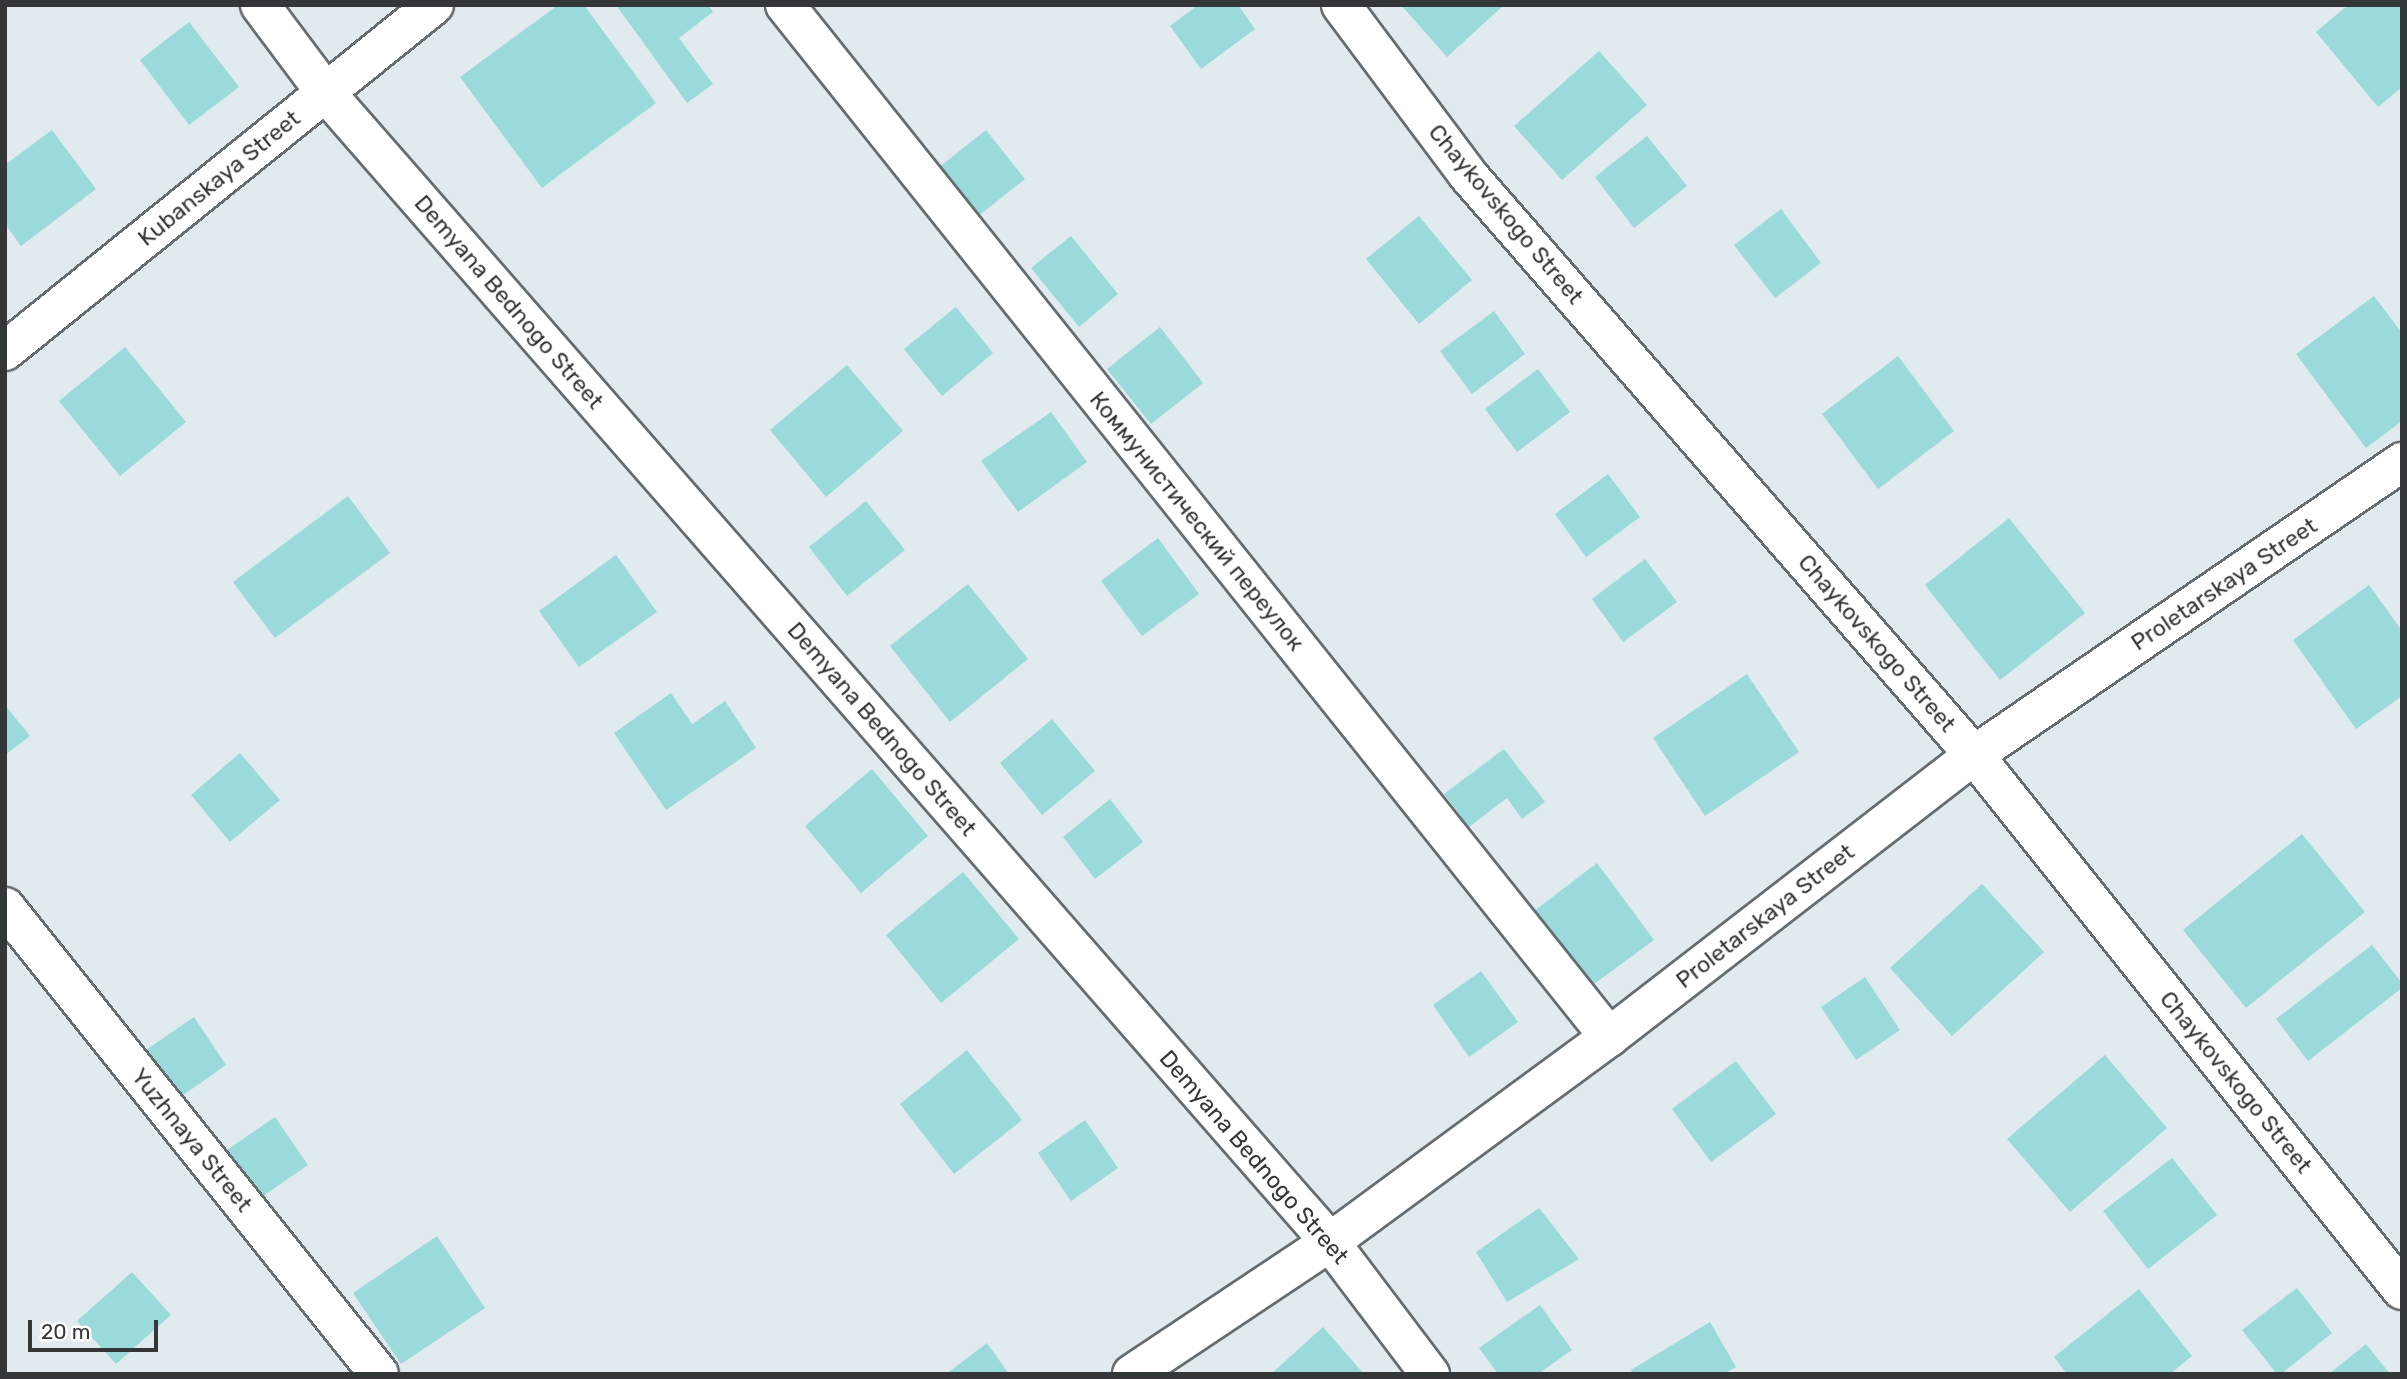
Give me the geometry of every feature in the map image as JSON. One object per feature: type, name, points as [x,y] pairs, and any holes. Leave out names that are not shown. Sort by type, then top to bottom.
[{"type":"street","name":"Demyana Bednogo Street","points":[[260,5],[325,92],[1330,1242],[1430,1374]]},
{"type":"street","name":"Kubanskaya Street","points":[[5,351],[434,5]]},
{"type":"street","name":"Коммунистический переулок","points":[[785,5],[1609,1037]]},
{"type":"street","name":"Chaykovskogo Street","points":[[1341,5],[1468,175],[1975,755],[2402,1290]]},
{"type":"street","name":"Proletarskaya Street","points":[[1132,1374],[1330,1242],[1609,1037],[1975,755],[2402,462]]},
{"type":"street","name":"Yuzhnaya Street","points":[[5,907],[379,1374]]},
{"type":"building","points":[[558,5],[584,5],[656,103],[542,188],[460,77]]},
{"type":"building","points":[[616,5],[708,5],[713,12],[679,38],[713,84],[687,103]]},
{"type":"building","points":[[1198,5],[1238,5],[1255,29],[1201,69],[1170,26]]},
{"type":"building","points":[[1401,5],[1504,5],[1447,57]]},
{"type":"building","points":[[2348,5],[2402,5],[2402,87],[2378,107],[2316,32]]},
{"type":"building","points":[[189,22],[239,87],[189,125],[140,60]]},
{"type":"building","points":[[1599,51],[1647,105],[1562,180],[1514,126]]},
{"type":"building","points":[[52,130],[96,189],[21,246],[5,224],[5,165]]},
{"type":"building","points":[[986,130],[1025,179],[972,221],[933,172]]},
{"type":"building","points":[[1647,136],[1687,186],[1634,228],[1595,177]]},
{"type":"building","points":[[1781,209],[1821,263],[1775,298],[1734,245]]},
{"type":"building","points":[[1419,216],[1472,280],[1419,324],[1366,259]]},
{"type":"building","points":[[1071,236],[1118,294],[1079,327],[1031,268]]},
{"type":"building","points":[[2374,296],[2402,333],[2402,421],[2366,448],[2296,354]]},
{"type":"building","points":[[956,307],[993,353],[942,396],[904,349]]},
{"type":"building","points":[[1494,311],[1525,354],[1472,394],[1440,351]]},
{"type":"building","points":[[1160,327],[1203,383],[1151,424],[1107,369]]},
{"type":"building","points":[[125,347],[186,422],[120,476],[59,401]]},
{"type":"building","points":[[1898,356],[1954,431],[1878,489],[1822,414]]},
{"type":"building","points":[[847,365],[903,431],[826,497],[770,430]]},
{"type":"building","points":[[1538,369],[1570,412],[1517,452],[1485,409]]},
{"type":"building","points":[[1051,412],[1087,462],[1018,512],[981,461]]},
{"type":"building","points":[[1608,474],[1640,517],[1586,557],[1555,514]]},
{"type":"building","points":[[348,496],[390,553],[275,638],[233,582]]},
{"type":"building","points":[[866,501],[905,550],[847,596],[809,547]]},
{"type":"building","points":[[2009,518],[2085,613],[2000,680],[1925,585]]},
{"type":"building","points":[[1158,538],[1199,594],[1142,636],[1101,581]]},
{"type":"building","points":[[616,555],[657,612],[579,667],[539,611]]},
{"type":"building","points":[[1645,559],[1677,602],[1623,642],[1592,599]]},
{"type":"building","points":[[968,584],[1028,659],[950,722],[890,646]]},
{"type":"building","points":[[2369,585],[2402,631],[2402,696],[2356,729],[2293,640]]},
{"type":"building","points":[[1747,674],[1799,752],[1705,816],[1653,738]]},
{"type":"building","points":[[671,693],[692,724],[725,701],[756,748],[666,810],[614,733]]},
{"type":"building","points":[[5,705],[30,736],[5,755]]},
{"type":"building","points":[[1052,719],[1095,771],[1042,815],[1000,763]]},
{"type":"building","points":[[1504,749],[1545,802],[1522,819],[1507,798],[1469,827],[1444,794]]},
{"type":"building","points":[[240,753],[280,800],[230,842],[191,795]]},
{"type":"building","points":[[872,769],[928,836],[861,893],[805,826]]},
{"type":"building","points":[[1110,799],[1143,842],[1095,879],[1063,837]]},
{"type":"building","points":[[2302,834],[2365,912],[2246,1008],[2183,930]]},
{"type":"building","points":[[1597,863],[1654,940],[1590,987],[1534,911]]},
{"type":"building","points":[[963,872],[1019,939],[941,1003],[886,935]]},
{"type":"building","points":[[1982,884],[2044,952],[1952,1036],[1890,968]]},
{"type":"building","points":[[2372,945],[2402,983],[2402,988],[2308,1061],[2276,1019]]},
{"type":"building","points":[[1481,971],[1518,1022],[1469,1057],[1433,1005]]},
{"type":"building","points":[[1865,977],[1900,1030],[1856,1060],[1821,1007]]},
{"type":"building","points":[[194,1017],[226,1065],[179,1098],[146,1050]]},
{"type":"building","points":[[967,1050],[1022,1120],[954,1174],[900,1104]]},
{"type":"building","points":[[2105,1055],[2167,1128],[2070,1212],[2007,1139]]},
{"type":"building","points":[[1736,1061],[1776,1114],[1711,1162],[1672,1109]]},
{"type":"building","points":[[275,1117],[308,1165],[260,1198],[227,1150]]},
{"type":"building","points":[[1085,1120],[1118,1168],[1071,1201],[1038,1153]]},
{"type":"building","points":[[2172,1158],[2217,1215],[2148,1269],[2103,1211]]},
{"type":"building","points":[[1539,1208],[1579,1259],[1507,1302],[1476,1252]]},
{"type":"building","points":[[437,1236],[485,1308],[401,1364],[353,1293]]},
{"type":"building","points":[[132,1272],[171,1315],[116,1364],[77,1321]]},
{"type":"building","points":[[2297,1288],[2332,1333],[2281,1374],[2277,1374],[2242,1330]]},
{"type":"building","points":[[2139,1289],[2192,1356],[2170,1374],[2067,1374],[2054,1357]]},
{"type":"building","points":[[1540,1305],[1572,1350],[1538,1374],[1498,1374],[1479,1348]]},
{"type":"building","points":[[1710,1322],[1736,1367],[1724,1374],[1633,1374],[1631,1370]]},
{"type":"building","points":[[1323,1327],[1364,1374],[1271,1374]]},
{"type":"building","points":[[987,1343],[1009,1374],[946,1374]]},
{"type":"building","points":[[2366,1344],[2390,1374],[2329,1374]]}]
